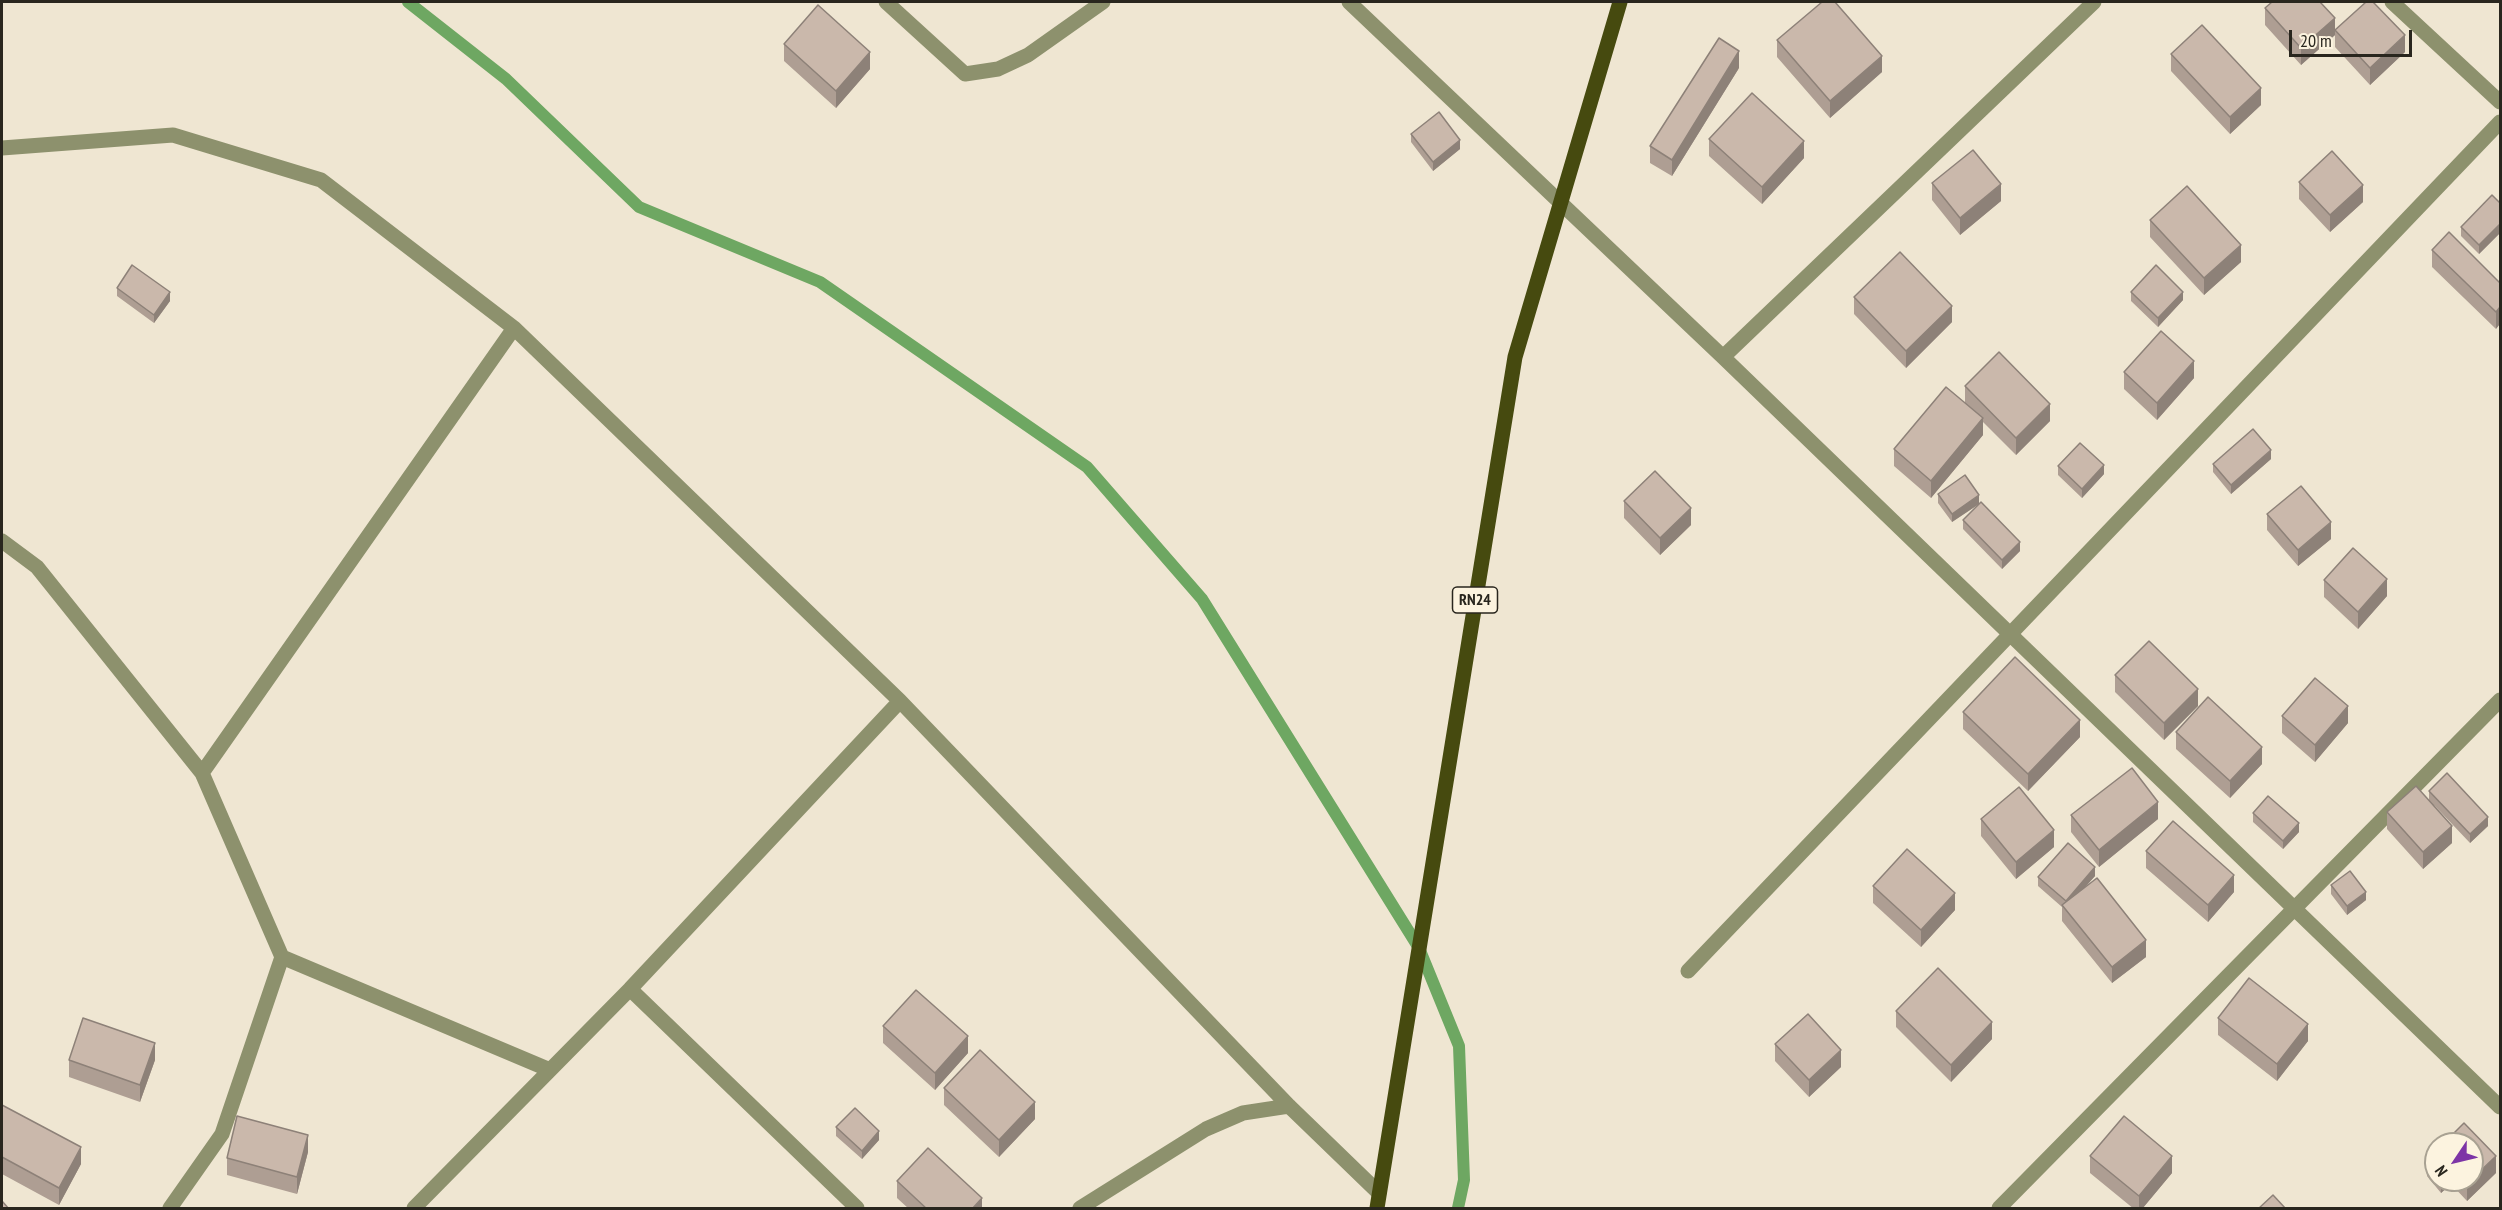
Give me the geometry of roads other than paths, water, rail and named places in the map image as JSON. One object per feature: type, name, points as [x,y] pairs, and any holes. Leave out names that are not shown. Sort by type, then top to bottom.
[{"type":"main road","name":"RN24","points":[[1378,1201],[1515,357],[1620,2]]},
{"type":"street","points":[[886,2],[965,74],[998,69],[1028,55],[1103,2]]},
{"type":"street","points":[[1349,2],[1723,357],[2500,1107]]},
{"type":"street","points":[[1723,357],[2094,2]]},
{"type":"street","points":[[2392,2],[2500,102]]},
{"type":"street","points":[[1688,971],[2500,122]]},
{"type":"street","points":[[2,148],[173,135],[321,180],[514,328],[900,701],[1378,1201]]},
{"type":"street","points":[[202,773],[514,328]]},
{"type":"street","points":[[2,541],[37,567],[202,773],[282,957],[222,1134],[170,1209]]},
{"type":"street","points":[[1999,1209],[2500,700]]},
{"type":"street","points":[[414,1209],[630,989],[900,701]]},
{"type":"street","points":[[282,957],[550,1071]]},
{"type":"street","points":[[630,989],[857,1209]]},
{"type":"street","points":[[1080,1209],[1206,1130],[1243,1113],[1288,1106]]},
{"type":"waterway","points":[[408,2],[506,79],[639,207],[820,282],[1087,467],[1202,599],[1419,948],[1459,1046],[1464,1180],[1458,1208]]}]
